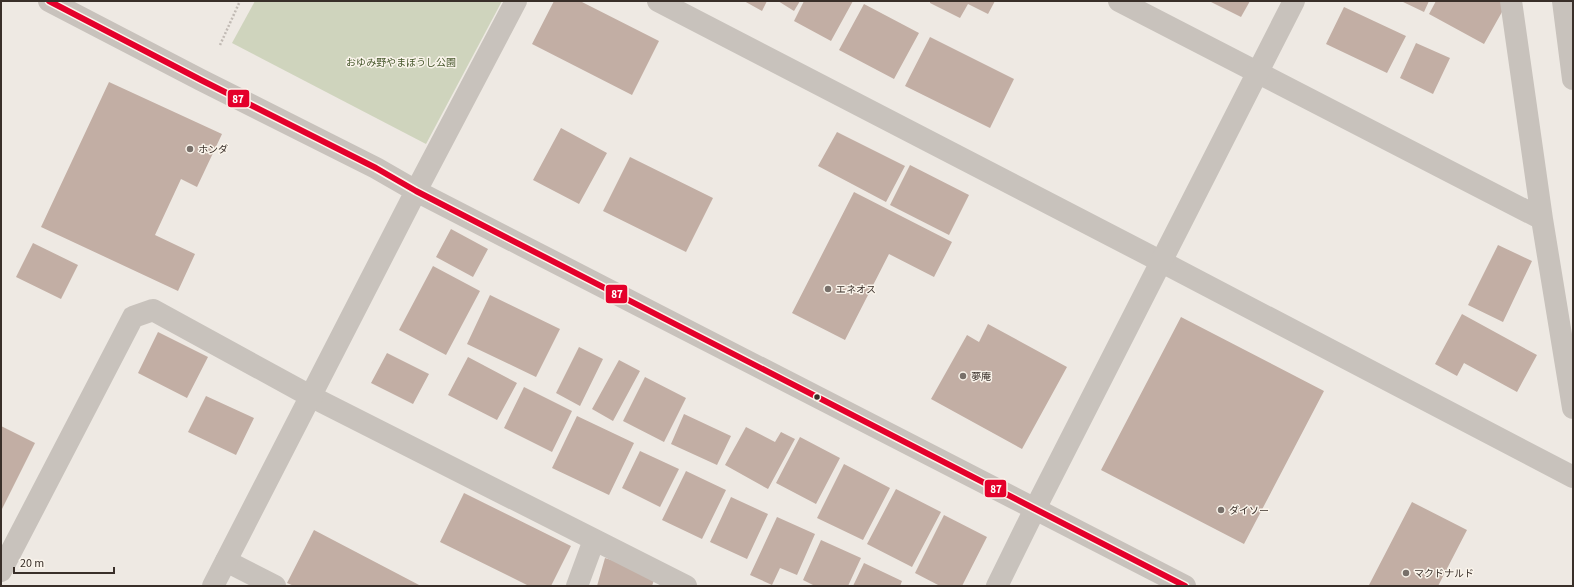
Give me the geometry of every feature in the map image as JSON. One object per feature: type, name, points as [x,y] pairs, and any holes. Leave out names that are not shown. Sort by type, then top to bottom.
[{"type":"street","points":[[49,1],[200,80],[376,168],[416,191],[1185,586]]},
{"type":"street","points":[[214,586],[416,191],[516,1]]},
{"type":"street","points":[[658,1],[1573,477]]},
{"type":"street","points":[[1119,1],[1542,219]]},
{"type":"street","points":[[997,586],[1294,1]]},
{"type":"street","points":[[1511,1],[1542,219],[1573,408]]},
{"type":"street","points":[[1563,1],[1573,79]]},
{"type":"street","points":[[1,571],[133,317],[153,310],[312,397],[686,586]]},
{"type":"street","points":[[577,586],[594,540]]},
{"type":"street","points":[[226,562],[275,586]]},
{"type":"path","points":[[220,45],[240,1]]},
{"type":"green space","name":"おゆみ野やまぼうし公園","points":[[255,1],[502,1],[426,144],[232,43]]},
{"type":"building","points":[[554,1],[580,1],[659,41],[632,95],[532,44]]},
{"type":"building","points":[[744,1],[767,1],[762,11]]},
{"type":"building","points":[[778,1],[800,1],[794,11]]},
{"type":"building","points":[[804,1],[853,1],[831,41],[794,21]]},
{"type":"building","points":[[930,1],[995,1],[988,14],[968,4],[960,18],[930,3]]},
{"type":"building","points":[[1209,1],[1250,1],[1241,17]]},
{"type":"building","points":[[1401,1],[1429,1],[1424,12]]},
{"type":"building","points":[[1436,1],[1503,1],[1507,3],[1484,44],[1429,14]]},
{"type":"building","points":[[864,4],[919,33],[894,79],[839,50]]},
{"type":"building","points":[[1344,7],[1406,36],[1387,73],[1326,44]]},
{"type":"building","points":[[930,37],[1014,79],[990,128],[905,86]]},
{"type":"building","points":[[1416,43],[1450,58],[1433,94],[1400,78]]},
{"type":"building","points":[[109,82],[222,134],[197,187],[181,179],[155,235],[195,254],[178,291],[41,227]]},
{"type":"building","points":[[561,128],[607,153],[579,204],[533,180]]},
{"type":"building","points":[[837,132],[905,166],[886,202],[818,166]]},
{"type":"building","points":[[630,157],[713,198],[686,252],[603,211]]},
{"type":"building","points":[[910,165],[969,195],[949,235],[890,205]]},
{"type":"building","points":[[854,192],[952,242],[934,277],[889,254],[845,340],[792,313]]},
{"type":"building","points":[[451,229],[488,249],[473,277],[436,257]]},
{"type":"building","points":[[33,243],[78,265],[61,299],[16,277]]},
{"type":"building","points":[[1498,245],[1532,261],[1503,322],[1468,305]]},
{"type":"building","points":[[433,266],[480,291],[446,355],[399,330]]},
{"type":"building","points":[[490,295],[560,329],[536,377],[467,344]]},
{"type":"building","points":[[1462,314],[1537,355],[1517,392],[1464,363],[1457,376],[1435,364]]},
{"type":"building","points":[[1181,317],[1324,391],[1244,544],[1101,470]]},
{"type":"building","points":[[988,324],[1067,367],[1022,449],[931,399],[967,335],[979,342]]},
{"type":"building","points":[[158,332],[208,357],[187,398],[138,373]]},
{"type":"building","points":[[579,347],[603,359],[580,406],[556,393]]},
{"type":"building","points":[[387,353],[429,374],[413,404],[371,383]]},
{"type":"building","points":[[468,357],[517,383],[497,420],[448,395]]},
{"type":"building","points":[[619,360],[640,371],[613,421],[592,409]]},
{"type":"building","points":[[645,377],[686,398],[664,442],[623,421]]},
{"type":"building","points":[[524,387],[572,411],[552,452],[504,428]]},
{"type":"building","points":[[206,396],[254,418],[236,455],[188,432]]},
{"type":"building","points":[[684,414],[731,436],[717,465],[671,444]]},
{"type":"building","points":[[577,416],[634,443],[609,495],[552,468]]},
{"type":"building","points":[[1,426],[35,443],[1,511]]},
{"type":"building","points":[[746,427],[775,442],[781,432],[795,439],[768,489],[725,465]]},
{"type":"building","points":[[800,437],[840,458],[816,504],[776,483]]},
{"type":"building","points":[[640,451],[679,469],[660,507],[622,488]]},
{"type":"building","points":[[844,464],[890,488],[863,540],[817,518]]},
{"type":"building","points":[[686,471],[726,490],[702,539],[662,520]]},
{"type":"building","points":[[896,489],[941,512],[912,567],[867,544]]},
{"type":"building","points":[[464,493],[571,546],[551,586],[529,586],[440,542]]},
{"type":"building","points":[[731,497],[768,514],[747,559],[710,542]]},
{"type":"building","points":[[1412,502],[1467,530],[1438,586],[1370,586],[1369,585]]},
{"type":"building","points":[[944,515],[987,537],[962,586],[940,586],[915,573]]},
{"type":"building","points":[[777,517],[815,534],[797,575],[780,568],[772,585],[750,575]]},
{"type":"building","points":[[314,530],[421,586],[294,586],[287,583]]},
{"type":"building","points":[[821,540],[861,558],[848,586],[815,586],[803,580]]},
{"type":"building","points":[[605,558],[656,574],[652,586],[597,586]]},
{"type":"building","points":[[864,563],[902,581],[900,586],[853,586]]},
{"type":"transit line","name":"87","points":[[49,1],[201,80],[376,168],[416,191],[1185,586]]},
{"type":"place","name":"ホンダ","points":[[190,149]]},
{"type":"place","name":"エネオス","points":[[828,289]]},
{"type":"place","name":"夢庵","points":[[963,376]]},
{"type":"place","name":"ダイソー","points":[[1221,510]]},
{"type":"place","name":"マクドナルド","points":[[1406,573]]}]
